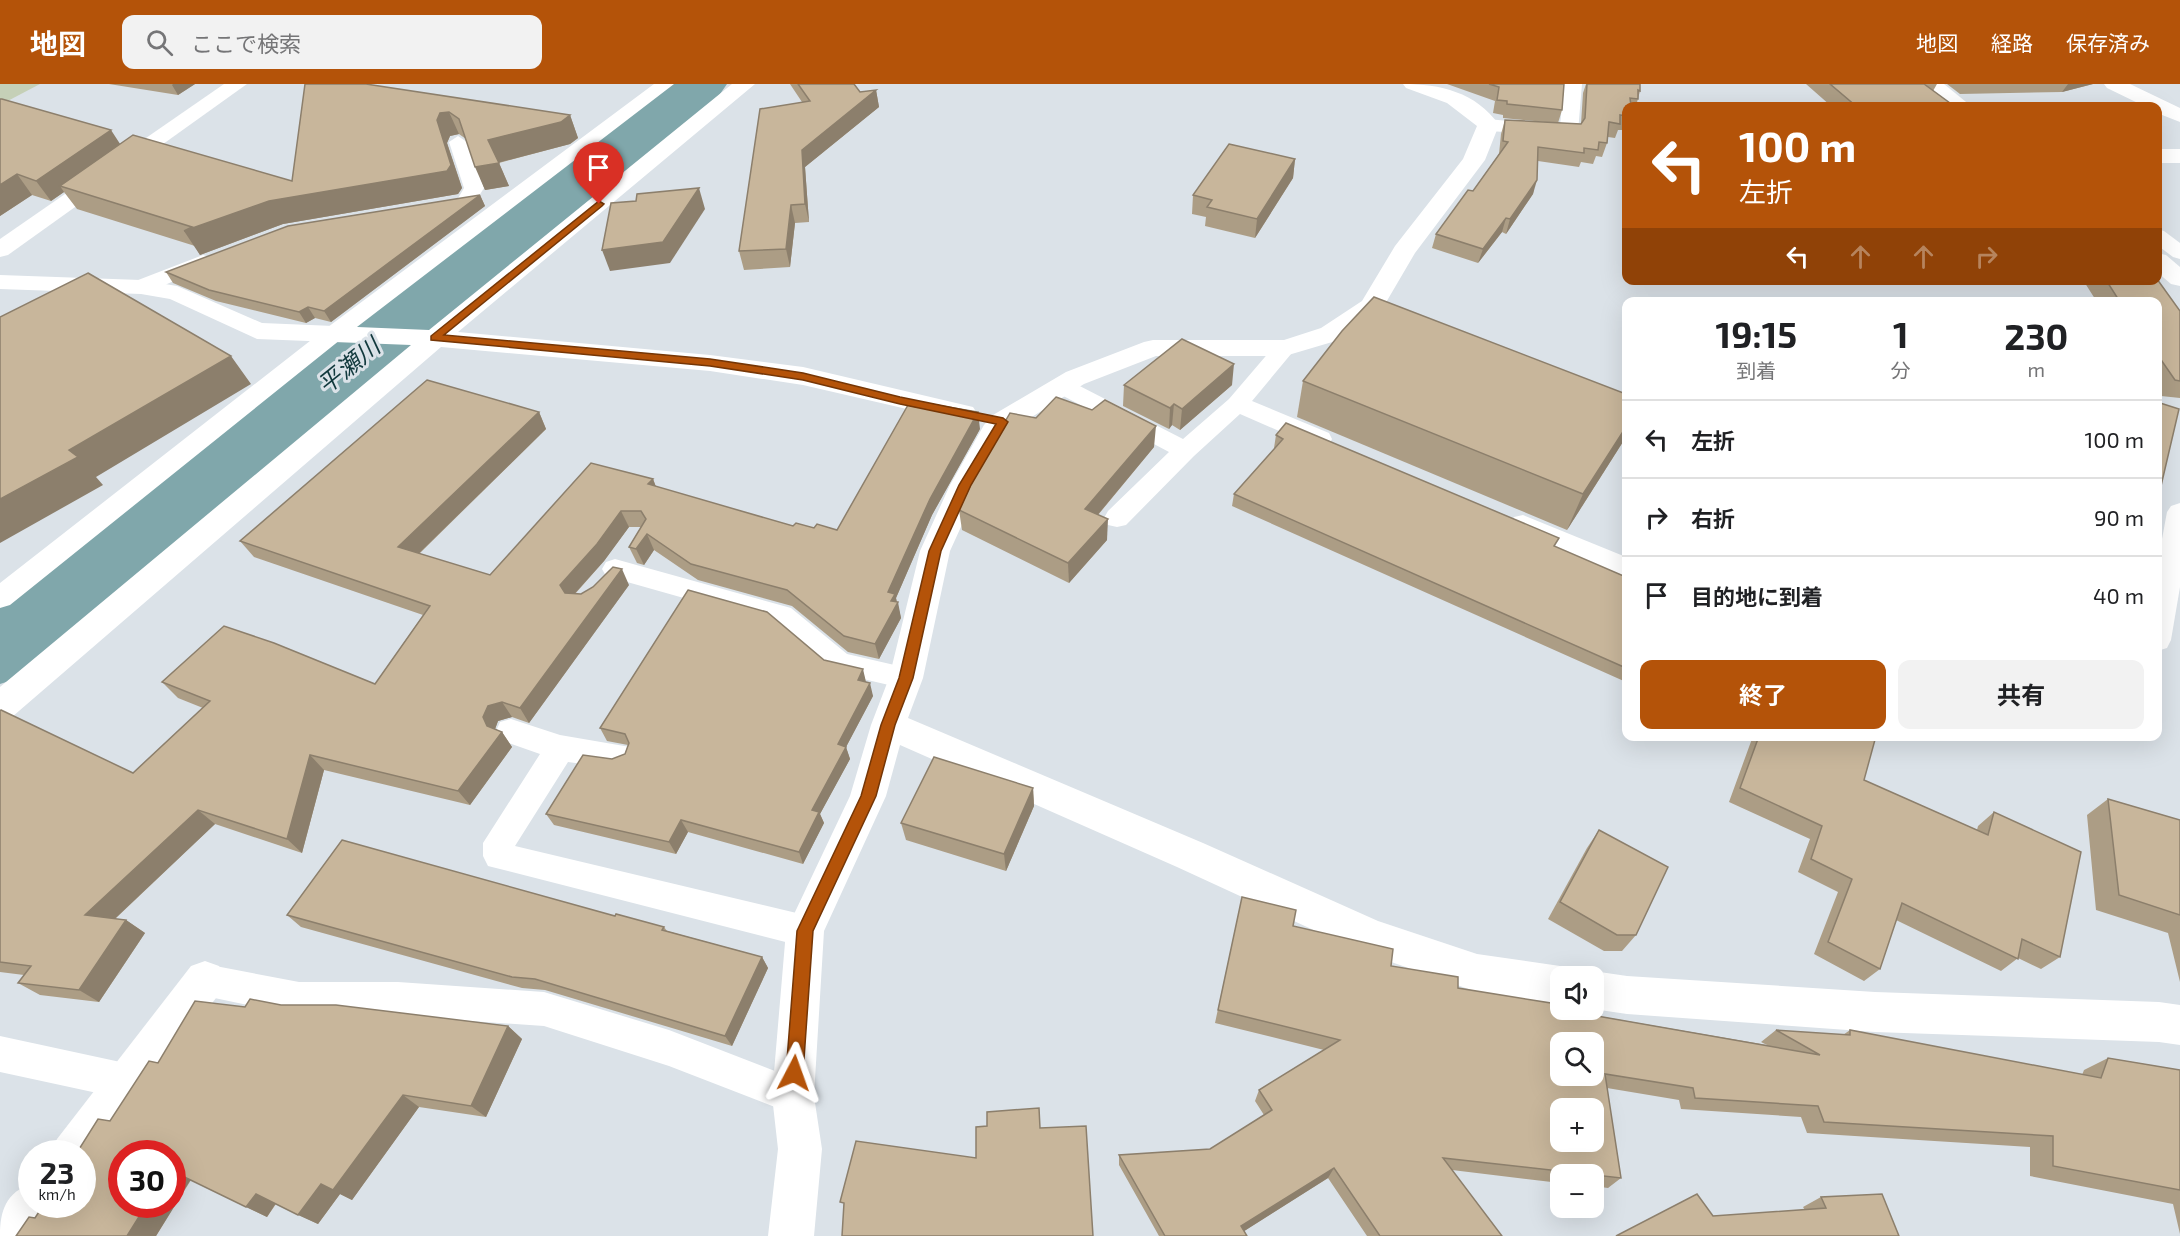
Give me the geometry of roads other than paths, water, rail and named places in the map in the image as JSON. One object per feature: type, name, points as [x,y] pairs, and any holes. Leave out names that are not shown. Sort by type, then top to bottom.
[{"type":"street","points":[[0,250],[237,84]]},
{"type":"street","points":[[0,707],[425,338],[745,84]]},
{"type":"street","points":[[792,1236],[800,1149],[793,1096],[805,931],[868,796],[888,725],[906,678],[935,551],[965,485],[1003,422],[1062,386],[1113,361],[1153,348],[1285,348],[1330,334],[1372,306],[1404,251],[1474,160],[1488,125],[1470,107],[1448,94],[1413,84]]},
{"type":"street","points":[[1930,84],[1955,102]]},
{"type":"street","points":[[2114,84],[2151,102]]},
{"type":"street","points":[[2162,107],[2180,116]]},
{"type":"street","points":[[2162,156],[2180,156]]},
{"type":"street","points":[[2162,264],[2180,279]]},
{"type":"street","points":[[0,282],[141,287],[177,293],[257,331],[425,338],[710,363],[803,376],[1003,422]]},
{"type":"street","points":[[888,725],[1190,855],[1371,937],[1477,973],[1550,984]]},
{"type":"street","points":[[82,1140],[125,1081],[205,980]]},
{"type":"street","points":[[1604,992],[1875,1012],[2180,1025]]},
{"type":"street","points":[[11,1236],[24,1218]]},
{"type":"lane","points":[[0,597],[342,336],[665,84]]},
{"type":"lane","points":[[1488,125],[1569,132],[1573,84],[1596,87]]},
{"type":"lane","points":[[458,142],[474,188],[467,200]]},
{"type":"lane","points":[[445,204],[525,192]]},
{"type":"lane","points":[[2162,239],[2180,253]]},
{"type":"lane","points":[[141,287],[225,253]]},
{"type":"lane","points":[[1116,518],[1185,450],[1238,404],[1285,348]]},
{"type":"lane","points":[[1062,386],[1185,450]]},
{"type":"lane","points":[[1238,404],[1345,449]]},
{"type":"lane","points":[[2162,612],[2180,512]]},
{"type":"lane","points":[[1506,517],[1622,566]]},
{"type":"lane","points":[[632,544],[607,576],[781,615],[839,663],[906,678]]},
{"type":"lane","points":[[511,731],[560,748],[619,756]]},
{"type":"lane","points":[[560,748],[499,843],[499,856],[805,931]]},
{"type":"lane","points":[[205,980],[299,999],[398,999],[544,1008],[669,1048],[793,1096]]},
{"type":"lane","points":[[0,1054],[125,1081]]},
{"type":"waterway","name":"平瀬川","points":[[0,647],[190,497],[697,84]]}]
